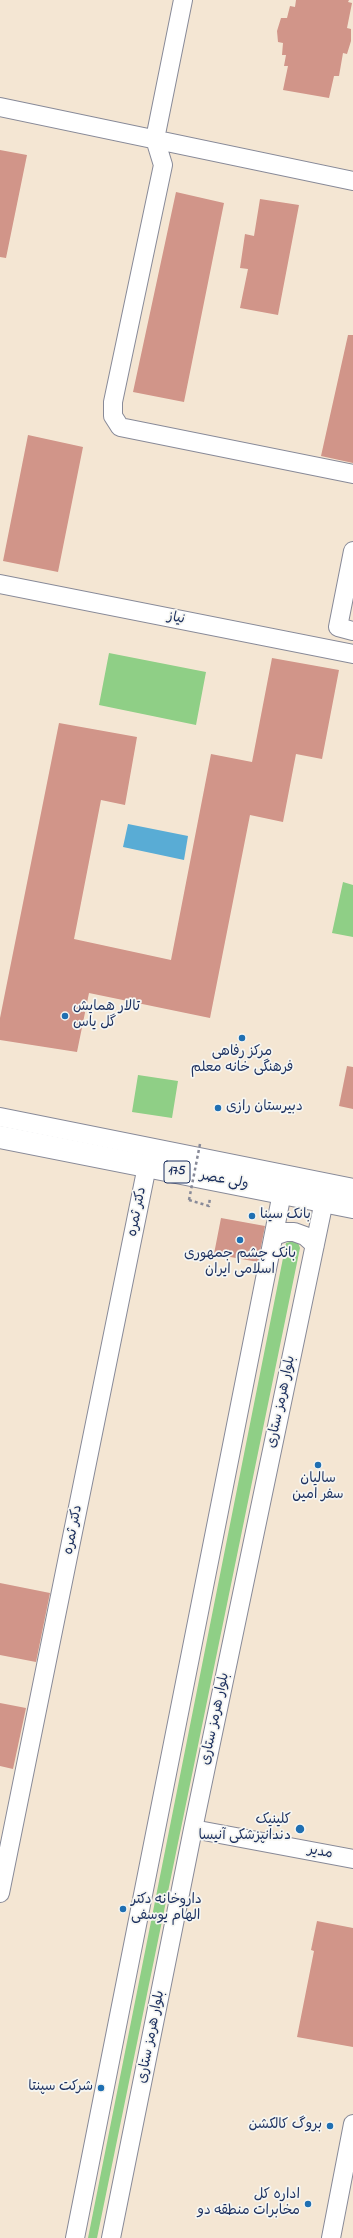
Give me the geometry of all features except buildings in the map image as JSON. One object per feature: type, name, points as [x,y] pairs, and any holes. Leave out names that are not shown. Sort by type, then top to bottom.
[{"type":"main road","name":"ولی عصر","points":[[0,1137],[353,1207]]},
{"type":"street","points":[[183,0],[155,139],[163,165],[113,402],[113,416],[120,428],[353,474]]},
{"type":"street","points":[[0,107],[353,181]]},
{"type":"street","points":[[353,551],[338,627],[353,631]]},
{"type":"street","name":"نیاز","points":[[0,584],[353,654]]},
{"type":"street","points":[[0,1117],[353,1188]]},
{"type":"street","name":"دکتر ثمره","points":[[0,1893],[147,1166]]},
{"type":"street","points":[[75,2238],[282,1193]]},
{"type":"street","name":"بلوار هرمز ستاری","points":[[111,2238],[193,1829],[324,1201]]},
{"type":"street","points":[[274,1236],[286,1232],[294,1232],[305,1236],[315,1245]]},
{"type":"street","name":"مدیر","points":[[193,1829],[353,1859]]},
{"type":"street","points":[[331,2238],[353,2124]]},
{"type":"path","points":[[200,1144],[189,1200],[208,1206]]},
{"type":"green space","points":[[109,653],[206,672],[196,725],[99,705]]},
{"type":"green space","points":[[343,882],[353,885],[353,937],[332,933]]},
{"type":"green space","points":[[138,1075],[178,1081],[172,1118],[132,1112]]},
{"type":"green space","points":[[297,1240],[300,1248],[97,2238],[88,2238],[286,1243]]},
{"type":"water","points":[[128,824],[188,836],[184,860],[123,847]]},
{"type":"place","name":"تالار همایش گل یاس","points":[[65,1016]]},
{"type":"place","name":"مرکز رفاهی فرهنگی خانه معلم","points":[[242,1038]]},
{"type":"place","name":"دبیرستان رازی","points":[[218,1108]]},
{"type":"place","name":"بانک سینا","points":[[252,1216]]},
{"type":"place","name":"بانک چشم جمهوری اسلامی ایران","points":[[240,1240]]},
{"type":"place","name":"سالیان سفر امین","points":[[318,1465]]},
{"type":"place","name":"کلینیک دندانپزشکی آنیسا","points":[[300,1829]]},
{"type":"place","name":"داروخانه دکتر الهام یوسفی","points":[[123,1909]]},
{"type":"place","name":"شرکت سپنتا","points":[[101,2088]]},
{"type":"place","name":"بروگ کالکشن","points":[[330,2126]]},
{"type":"place","name":"اداره کل مخابرات منطقه دو","points":[[308,2204]]}]
